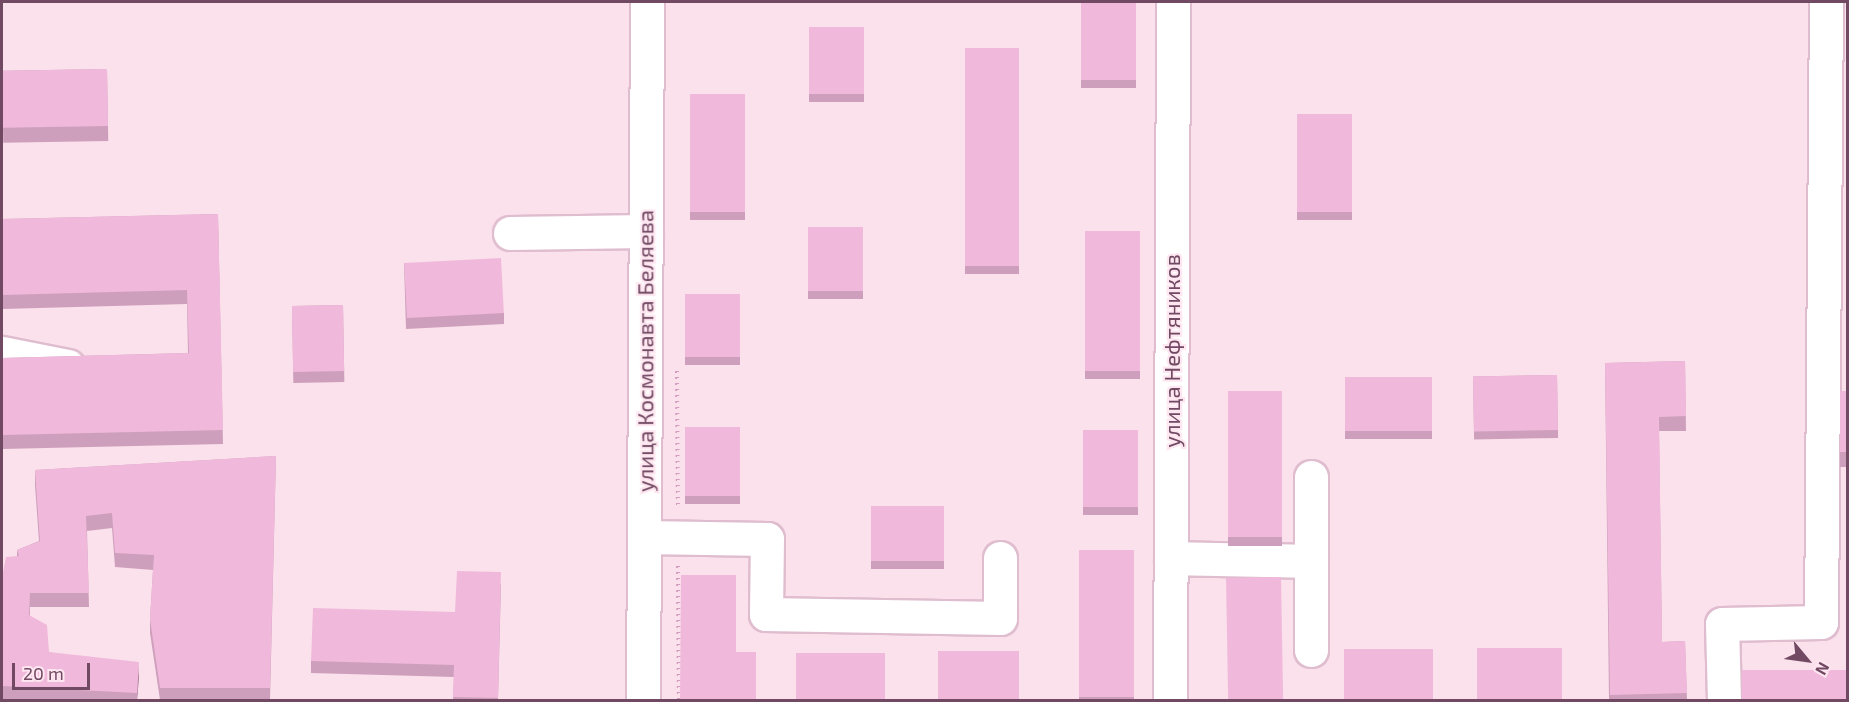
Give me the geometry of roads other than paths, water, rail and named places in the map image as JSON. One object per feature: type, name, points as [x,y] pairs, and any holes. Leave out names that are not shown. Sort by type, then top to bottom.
[{"type":"street","name":"улица Космонавта Беляева","points":[[643,700],[647,2]]},
{"type":"street","name":"улица Нефтяников","points":[[1170,700],[1173,2]]},
{"type":"street","points":[[1724,700],[1722,624],[1821,622],[1827,2]]},
{"type":"street","points":[[510,233],[646,231]]},
{"type":"street","points":[[2,353],[65,365],[99,367]]},
{"type":"street","points":[[1311,477],[1311,650]]},
{"type":"street","points":[[644,537],[767,539],[766,614],[1000,618],[1000,558]]},
{"type":"street","points":[[1171,558],[1311,561]]}]
